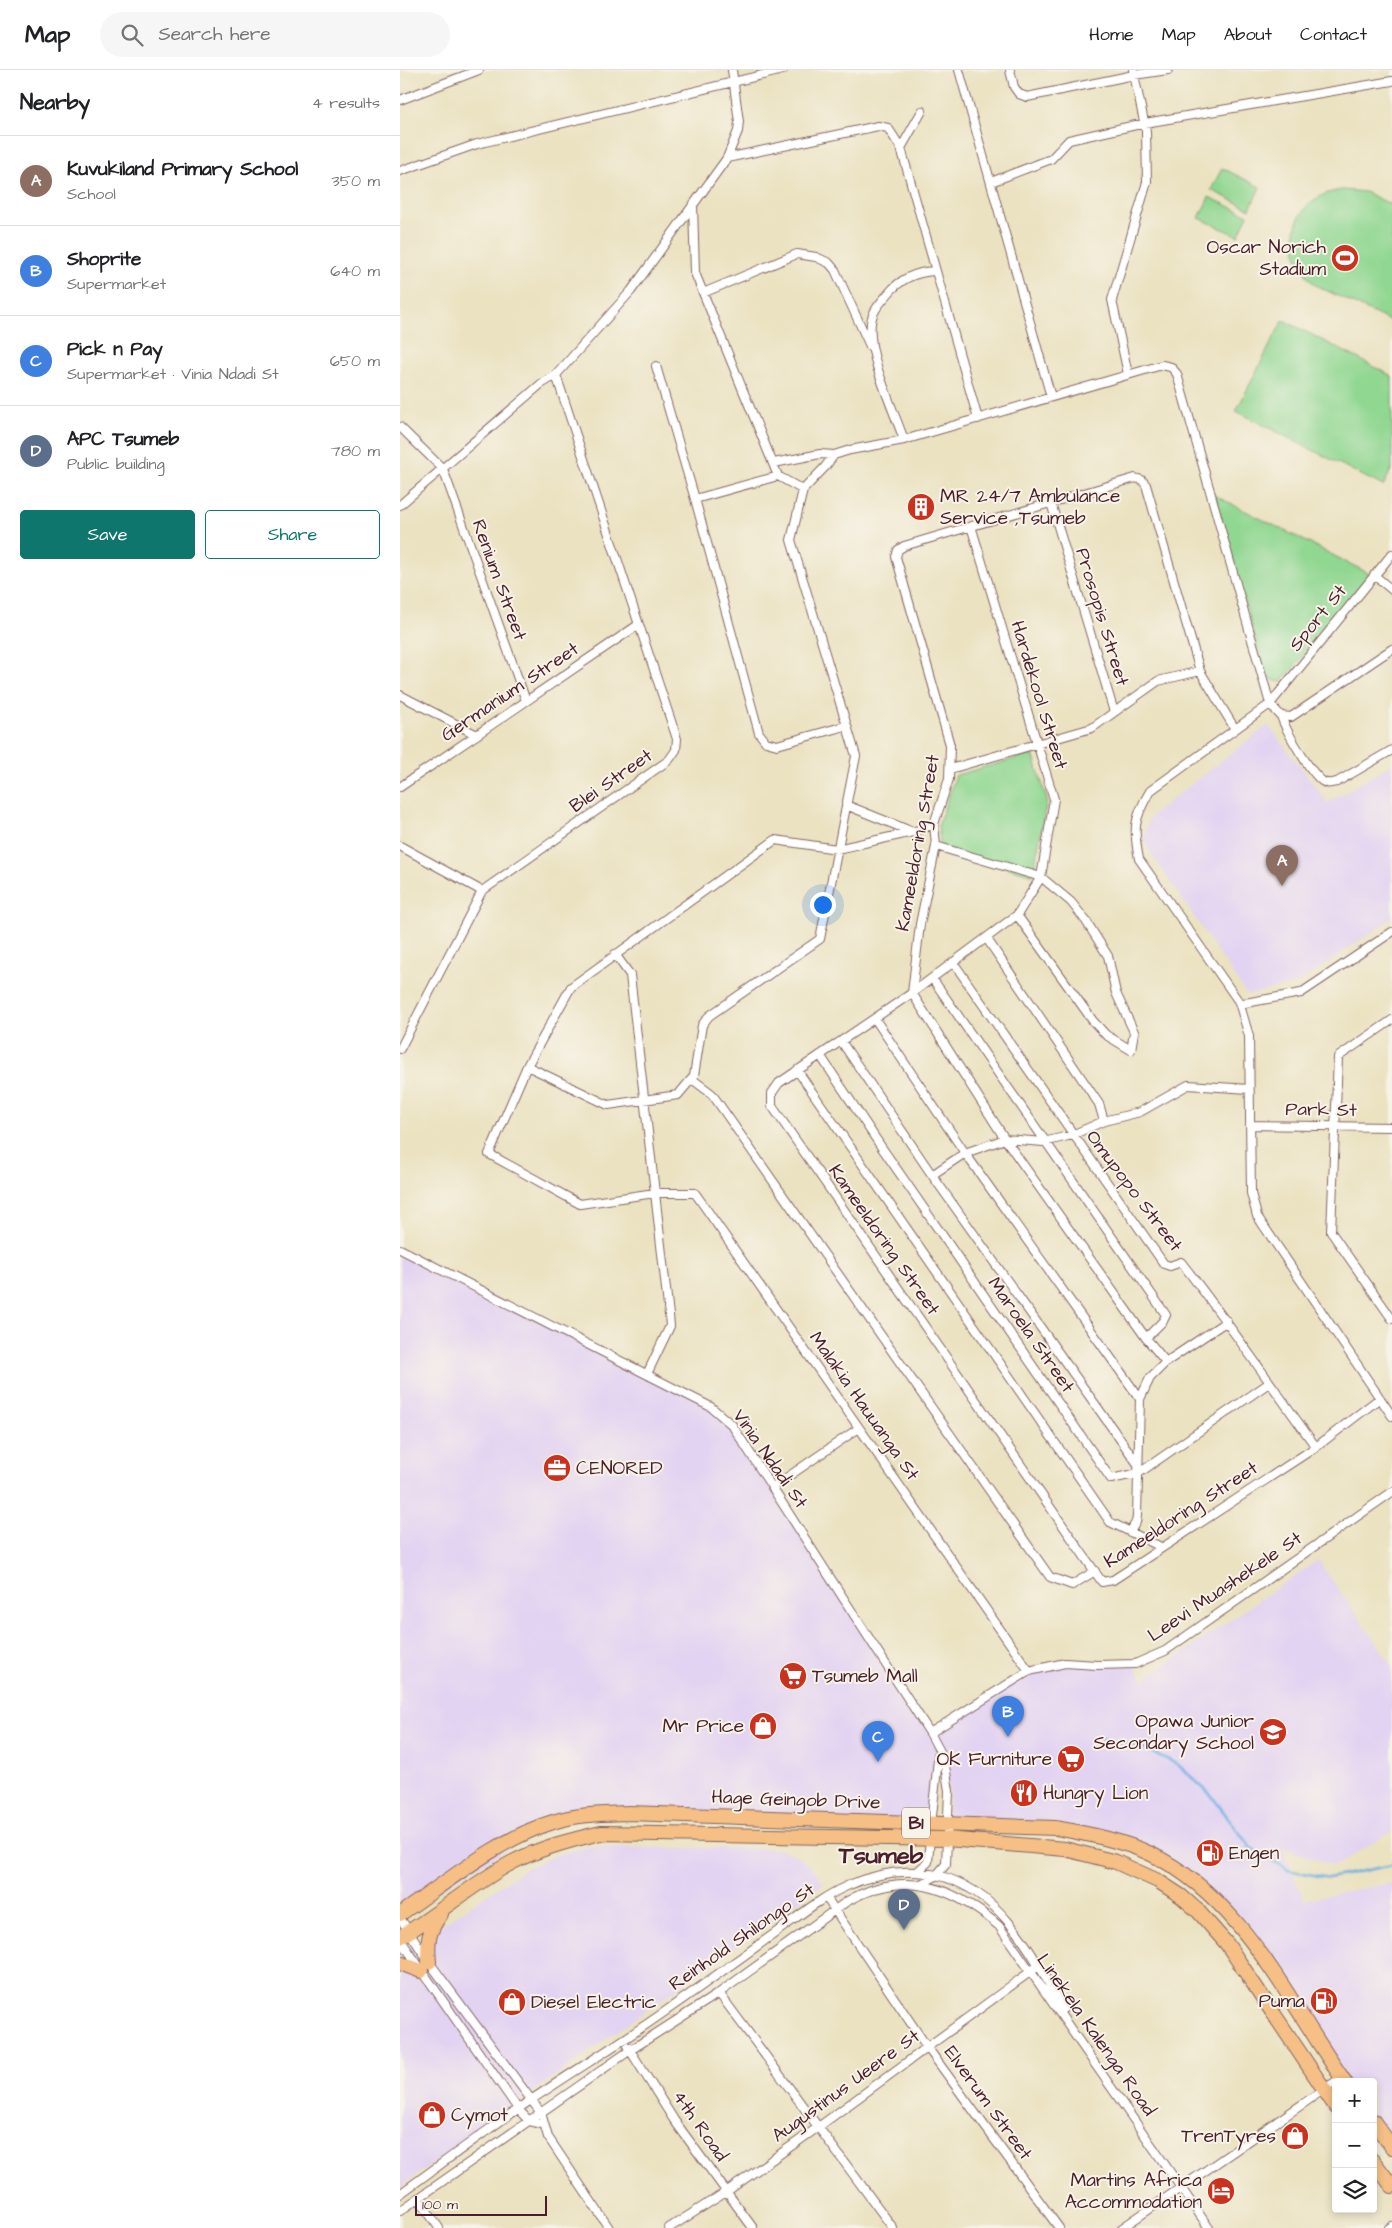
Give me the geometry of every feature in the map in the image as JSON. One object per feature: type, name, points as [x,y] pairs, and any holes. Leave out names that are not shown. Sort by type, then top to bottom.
[{"type":"highway","name":"Hage Geingob Drive","points":[[400,1914],[524,1832],[576,1816],[629,1814],[1056,1828],[1110,1839],[1148,1853],[1196,1882],[1243,1931],[1343,2078]]},
{"type":"highway","name":"Hage Geingob Drive","points":[[403,1936],[517,1860],[540,1849],[601,1833],[947,1839],[1065,1849],[1093,1855],[1137,1870],[1181,1896],[1198,1911],[1227,1944],[1332,2101]]},
{"type":"highway","points":[[400,1963],[425,1966],[431,1928],[445,1907]]},
{"type":"highway","points":[[1374,2123],[1392,2147]]},
{"type":"highway","points":[[1377,2166],[1392,2186]]},
{"type":"street","points":[[400,100],[478,70]]},
{"type":"street","points":[[400,505],[541,384],[556,375],[631,291],[727,158],[738,131],[735,82],[732,70]]},
{"type":"street","points":[[400,171],[477,144],[783,70]]},
{"type":"street","points":[[959,70],[1051,397]]},
{"type":"street","points":[[1010,70],[1014,87],[1018,94],[1027,97],[1134,72],[1168,70]]},
{"type":"street","points":[[1128,374],[1112,300],[1147,182],[1145,124],[1134,72]]},
{"type":"street","points":[[992,182],[1051,159],[1069,140],[1145,124],[1392,82]]},
{"type":"street","points":[[901,148],[922,111]]},
{"type":"street","points":[[727,158],[878,126],[888,128],[901,148],[934,271],[978,419]]},
{"type":"street","points":[[692,206],[695,273],[778,476],[803,490]]},
{"type":"street","points":[[703,293],[797,254],[816,258],[829,264],[835,270],[870,346],[904,440]]},
{"type":"street","points":[[870,346],[870,321],[875,310],[890,291],[909,276],[934,271]]},
{"type":"street","points":[[774,463],[820,454],[834,455],[850,450],[904,440],[1128,374],[1162,365],[1171,368],[1177,374],[1270,704],[1281,716],[1285,728],[1322,781],[1329,784],[1337,782],[1392,750]]},
{"type":"street","points":[[656,366],[695,499],[759,733],[766,742],[777,745],[845,726]]},
{"type":"street","name":"Blei Street","points":[[400,1049],[482,891],[670,760],[676,750],[678,739],[556,375]]},
{"type":"street","points":[[400,428],[443,469]]},
{"type":"street","points":[[527,1066],[608,1105],[678,1095],[694,1076],[702,1025],[709,1016],[820,938],[856,756],[845,726],[791,540],[803,490],[825,468],[834,455]]},
{"type":"street","name":"Renium Street","points":[[443,469],[526,701]]},
{"type":"street","points":[[695,499],[778,476]]},
{"type":"street","name":"Kameeldoring Street","points":[[1236,729],[1200,671],[1146,485],[1142,480],[1135,478],[904,546],[898,550],[896,557],[950,744],[949,779],[934,824],[936,846],[920,924],[912,993],[779,1083],[772,1093],[772,1106],[1025,1474],[1102,1582],[1108,1582],[1316,1446],[1380,1398]]},
{"type":"street","name":"Prosopis Street","points":[[1051,503],[1114,712]]},
{"type":"street","name":"Hardekool Street","points":[[971,526],[1054,799],[1041,877]]},
{"type":"street","name":"Sport St","points":[[1392,554],[1270,704],[1150,791],[1140,809],[1134,834],[1139,859],[1239,1002],[1249,1036],[1251,1193],[1257,1216],[1392,1416]]},
{"type":"street","points":[[1374,575],[1392,590]]},
{"type":"street","name":"Germanium Street","points":[[400,787],[638,624]]},
{"type":"street","points":[[1281,716],[1291,717],[1392,649]]},
{"type":"street","points":[[950,769],[1092,728],[1158,681],[1200,671]]},
{"type":"street","points":[[400,695],[477,735]]},
{"type":"street","points":[[846,805],[913,832]]},
{"type":"street","points":[[655,1193],[580,1204],[490,1156],[489,1152],[527,1066],[571,988],[614,954],[775,840],[837,849],[913,832],[934,824]]},
{"type":"street","points":[[400,846],[482,891]]},
{"type":"street","points":[[936,846],[1041,877],[1071,902],[1086,921],[1108,956],[1116,992],[1134,1032],[1131,1050],[1106,1035],[1093,1021],[1017,915]]},
{"type":"street","points":[[1041,877],[1017,915],[988,939],[953,962],[912,993],[1005,1139],[1146,1338],[1166,1362]]},
{"type":"street","points":[[1239,1002],[1245,1003],[1301,993],[1392,932]]},
{"type":"street","points":[[988,939],[1099,1104],[1104,1121]]},
{"type":"street","points":[[614,954],[630,975],[670,1326],[647,1374]]},
{"type":"street","name":"Omupopo Street","points":[[953,962],[1072,1135],[1164,1264],[1170,1266],[1181,1262],[1227,1321],[1269,1383],[1316,1446]]},
{"type":"street","points":[[932,978],[1044,1142],[1166,1315],[1163,1322],[1146,1338]]},
{"type":"street","points":[[875,1018],[965,1153],[1140,1399]]},
{"type":"street","points":[[1392,1020],[1338,1057],[1336,1064],[1331,1232],[1392,1319]]},
{"type":"street","points":[[841,1041],[932,1175],[1137,1464]]},
{"type":"street","name":"Maroela Street","points":[[820,1055],[892,1164],[1111,1479],[1139,1474],[1269,1383]]},
{"type":"street","points":[[797,1070],[1110,1522],[1161,1547]]},
{"type":"street","points":[[692,1079],[712,1094],[1050,1577],[1072,1585],[1095,1571]]},
{"type":"street","points":[[932,1175],[965,1153],[1005,1139],[1044,1142],[1072,1135],[1104,1121],[1140,1112],[1188,1085],[1249,1089]]},
{"type":"street","name":"Park St","points":[[1250,1125],[1392,1127]]},
{"type":"street","name":"Malakia Hauuanga St","points":[[655,1193],[696,1193],[1029,1671]]},
{"type":"street","name":"Vinia Ndadi St","points":[[400,1249],[711,1407],[732,1425],[940,1749],[944,1760],[949,1791],[947,1839]]},
{"type":"street","points":[[1130,1532],[1136,1522],[1140,1399],[1150,1378],[1166,1362],[1227,1321]]},
{"type":"street","points":[[773,1487],[859,1428]]},
{"type":"street","name":"Leevi Muashekele St","points":[[930,1733],[1029,1671],[1064,1663],[1097,1665],[1135,1664],[1165,1651],[1392,1492]]},
{"type":"street","points":[[933,1878],[928,1862],[940,1749]]},
{"type":"street","points":[[947,1839],[946,1864],[949,1874],[993,1905],[1008,1920],[1040,1965],[1082,2043]]},
{"type":"street","points":[[917,1872],[928,1862]]},
{"type":"street","points":[[933,1878],[946,1864]]},
{"type":"street","name":"Reinhold Shilongo St","points":[[400,2194],[531,2100],[625,2041],[826,1897],[867,1878],[887,1873],[917,1872],[933,1878]]},
{"type":"street","points":[[933,1878],[957,1881]]},
{"type":"street","name":"Reinhold Shilongo St","points":[[400,2211],[630,2051],[719,1993],[861,1893],[879,1887],[898,1884],[914,1885],[933,1878]]},
{"type":"street","name":"Linekela Kalenga Road","points":[[933,1878],[948,1893],[982,1912],[1000,1926],[1209,2228]]},
{"type":"street","name":"Elverum Street","points":[[826,1897],[927,2048],[1059,2228]]},
{"type":"street","points":[[400,1918],[403,1936],[541,2113],[548,2136],[609,2228]]},
{"type":"street","points":[[403,1936],[425,1966],[518,2109],[528,2121],[544,2125]]},
{"type":"street","name":"Augustinus Ueere St","points":[[669,2228],[726,2192],[817,2128],[1040,1965]]},
{"type":"street","points":[[719,1993],[817,2128],[893,2228]]},
{"type":"street","name":"4th Road","points":[[625,2041],[674,2120],[753,2228]]},
{"type":"street","points":[[1122,2228],[1332,2086]]},
{"type":"street","points":[[418,2198],[439,2228]]},
{"type":"shaded area","points":[[1268,725],[1328,803],[1392,764],[1392,918],[1299,983],[1247,995],[1143,839],[1149,819],[1162,807]]},
{"type":"shaded area","points":[[400,1249],[711,1407],[732,1425],[930,1732],[1029,1671],[1065,1663],[1135,1666],[1143,1680],[1318,1560],[1392,1665],[1392,1831],[1335,1866],[1282,1847],[1304,1900],[1392,1883],[1392,2147],[1377,2126],[1377,2078],[1342,2078],[1253,1944],[1196,1882],[1110,1839],[947,1824],[949,1791],[940,1751],[931,1823],[629,1813],[554,1821],[400,1914]]},
{"type":"shaded area","points":[[586,1847],[777,1849],[795,1855],[811,1867],[824,1883],[400,2187],[400,1953],[528,1867],[554,1856]]},
{"type":"green space","points":[[1222,168],[1260,187],[1250,209],[1211,190]]},
{"type":"green space","name":"Oscar Norich Stadium","points":[[1343,190],[1365,192],[1392,205],[1392,322],[1315,285],[1304,271],[1297,257],[1296,227],[1302,213],[1311,202],[1325,194]]},
{"type":"green space","points":[[1209,197],[1248,215],[1238,236],[1199,218]]},
{"type":"green space","points":[[1283,320],[1392,376],[1392,468],[1383,486],[1236,411]]},
{"type":"green space","points":[[1214,495],[1370,574],[1280,682],[1269,677],[1263,666]]},
{"type":"green space","points":[[1033,754],[1047,800],[1033,875],[941,848],[938,826],[956,775]]},
{"type":"waterway","points":[[1100,1738],[1143,1748],[1177,1764],[1211,1795],[1250,1847],[1288,1870],[1329,1878],[1392,1865]]},
{"type":"place","name":"Oscar Norich Stadium","points":[[1345,258]]},
{"type":"place","name":"MR 24/7 Ambulance Service ,Tsumeb","points":[[921,507]]},
{"type":"place","name":"Kuvukiland Primary School","points":[[1282,886]]},
{"type":"place","name":"CENORED","points":[[557,1468]]},
{"type":"place","name":"Tsumeb Mall","points":[[793,1676]]},
{"type":"place","name":"Mr Price","points":[[763,1726]]},
{"type":"place","name":"Opawa Junior Secondary School","points":[[1273,1732]]},
{"type":"place","name":"Shoprite","points":[[1008,1737]]},
{"type":"place","name":"OK Furniture","points":[[1071,1759]]},
{"type":"place","name":"Pick n Pay","points":[[878,1762]]},
{"type":"place","name":"Hungry Lion","points":[[1024,1793]]},
{"type":"place","name":"Engen","points":[[1210,1853]]},
{"type":"place","name":"APC Tsumeb","points":[[904,1930]]},
{"type":"place","name":"Puma","points":[[1324,2001]]},
{"type":"place","name":"Diesel Electric","points":[[512,2002]]},
{"type":"place","name":"Cymot","points":[[432,2115]]},
{"type":"place","name":"TrenTyres","points":[[1295,2136]]},
{"type":"place","name":"Martins Africa Accommodation","points":[[1221,2191]]},
{"type":"district","name":"Tsumeb","points":[[881,1856]]}]
